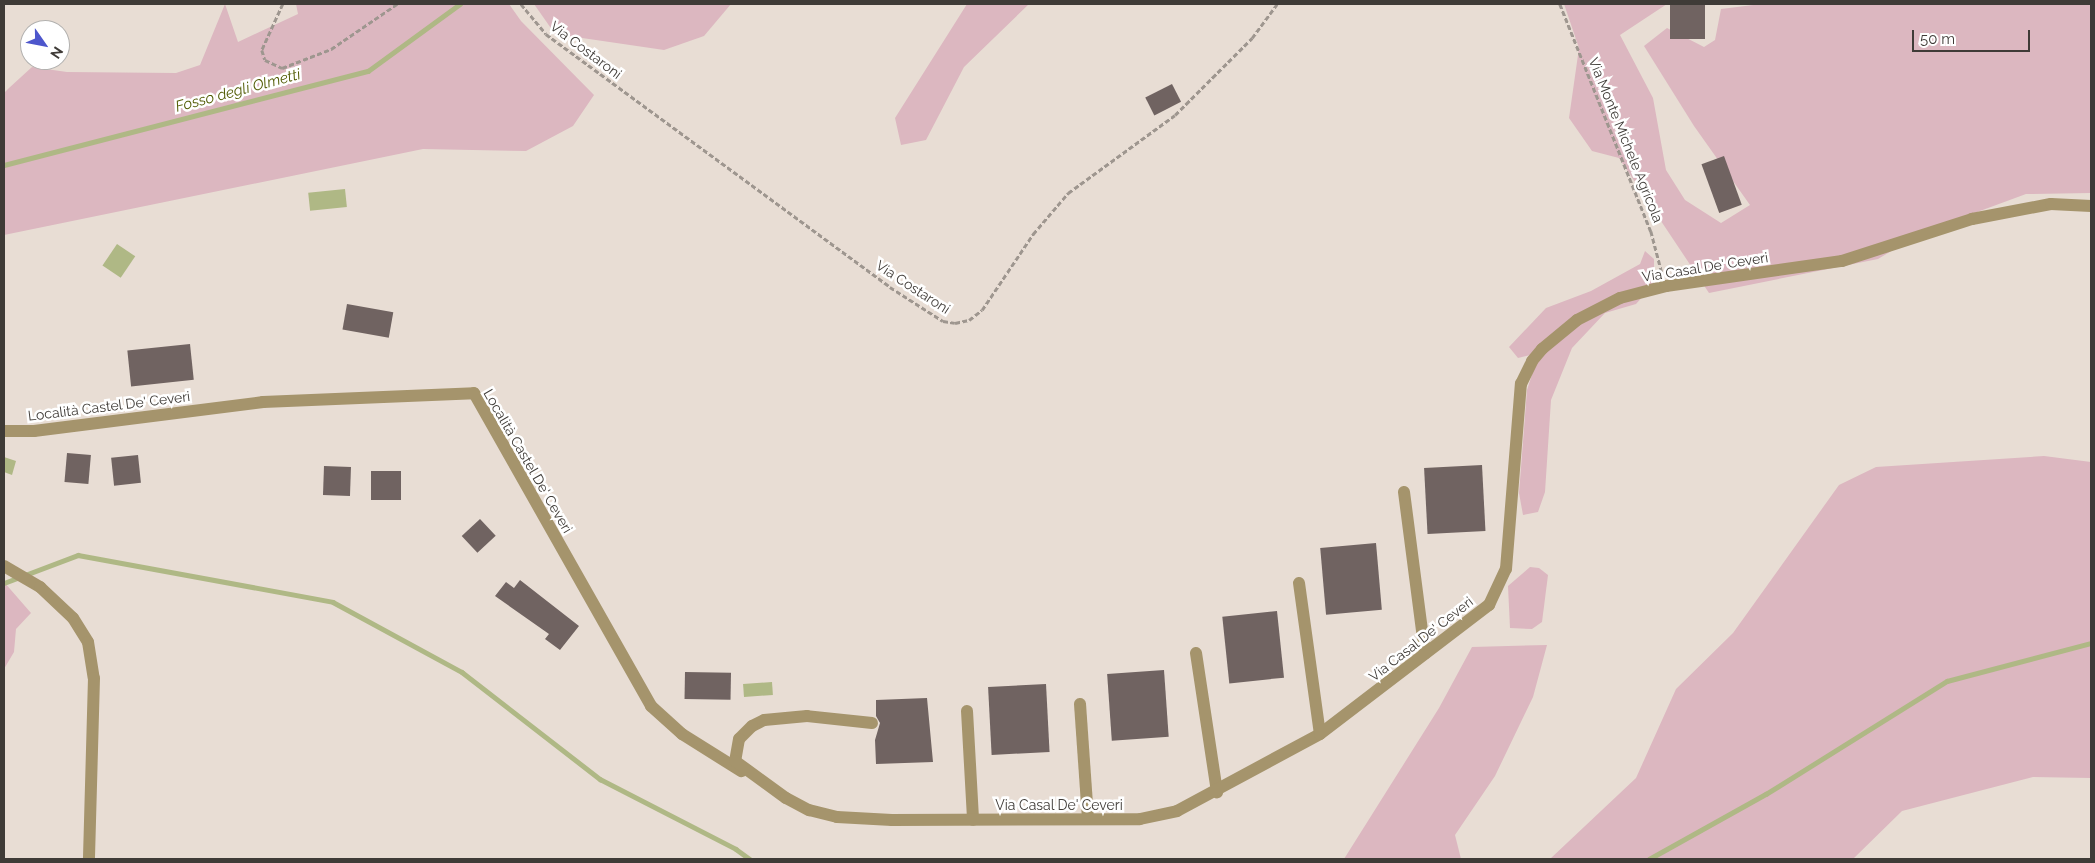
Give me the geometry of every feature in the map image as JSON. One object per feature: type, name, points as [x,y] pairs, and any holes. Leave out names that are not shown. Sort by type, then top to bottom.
[{"type":"street","name":"Via Casal De' Ceveri","points":[[872,723],[808,716],[764,720],[745,732],[735,746],[734,755],[739,765],[786,798],[809,810],[837,817],[973,820],[1158,818],[1217,792],[1320,734],[1489,605],[1506,569],[1518,398],[1532,361],[1552,339],[1577,320],[1620,298],[1666,286],[1842,261],[1972,219],[2043,205],[2091,206]]},
{"type":"street","name":"Località Castel De' Ceveri","points":[[4,431],[34,431],[263,402],[474,393],[651,706],[682,734],[786,798]]},
{"type":"street","points":[[1404,492],[1424,654]]},
{"type":"street","points":[[4,566],[40,587],[73,618],[88,642],[94,678],[89,859]]},
{"type":"street","points":[[1299,583],[1320,734]]},
{"type":"street","points":[[1196,653],[1217,792]]},
{"type":"street","points":[[1080,704],[1088,820]]},
{"type":"street","points":[[967,711],[973,820]]},
{"type":"path","points":[[283,4],[262,50],[265,60],[282,68],[331,49],[397,4]]},
{"type":"path","name":"Via Costaroni","points":[[521,4],[546,34],[890,286],[943,321],[955,323],[969,320],[982,310],[1033,234],[1068,192],[1175,115],[1252,38],[1278,4]]},
{"type":"path","name":"Via Monte Michele Agricola","points":[[1560,4],[1652,231],[1666,286]]},
{"type":"shaded area","points":[[225,4],[238,42],[298,14],[296,4],[509,4],[521,21],[594,95],[573,126],[526,151],[423,149],[4,235],[4,93],[29,70],[176,73],[200,65]]},
{"type":"shaded area","points":[[534,4],[731,4],[704,36],[664,50],[555,34]]},
{"type":"shaded area","points":[[967,4],[1029,4],[964,67],[926,140],[901,145],[895,118]]},
{"type":"shaded area","points":[[1564,4],[1667,4],[1620,35],[1653,98],[1666,170],[1685,200],[1721,223],[1750,205],[1694,126],[1644,46],[1667,28],[1704,47],[1715,40],[1721,9],[1761,4],[2091,4],[2091,193],[2026,194],[1923,232],[1878,259],[1709,293],[1619,158],[1592,151],[1569,118],[1579,48]]},
{"type":"shaded area","points":[[345,189],[347,207],[310,211],[308,193]]},
{"type":"shaded area","points":[[117,244],[135,256],[121,278],[102,266]]},
{"type":"shaded area","points":[[1645,251],[1654,259],[1654,284],[1636,304],[1605,313],[1572,348],[1551,400],[1545,492],[1538,512],[1523,515],[1519,493],[1527,390],[1539,353],[1518,358],[1509,347],[1546,308],[1591,291],[1640,264]]},
{"type":"shaded area","points":[[2044,456],[2091,462],[2091,778],[2033,777],[1902,811],[1853,859],[1550,859],[1636,778],[1676,689],[1733,633],[1839,485],[1876,467]]},
{"type":"shaded area","points":[[4,457],[16,461],[12,475],[4,472]]},
{"type":"shaded area","points":[[1530,567],[1539,568],[1548,575],[1542,622],[1532,629],[1510,628],[1508,586]]},
{"type":"shaded area","points":[[4,582],[31,613],[16,629],[14,652],[4,669]]},
{"type":"shaded area","points":[[1547,645],[1533,697],[1495,776],[1455,835],[1461,859],[1344,859],[1439,708],[1472,647]]},
{"type":"shaded area","points":[[772,682],[773,695],[744,697],[743,684]]},
{"type":"building","points":[[1670,4],[1705,4],[1705,39],[1670,39]]},
{"type":"building","points":[[1172,84],[1181,102],[1154,115],[1145,98]]},
{"type":"building","points":[[1724,156],[1742,205],[1719,213],[1701,164]]},
{"type":"building","points":[[347,304],[393,312],[389,338],[342,330]]},
{"type":"building","points":[[190,344],[194,380],[131,386],[127,351]]},
{"type":"building","points":[[67,453],[91,455],[88,484],[64,482]]},
{"type":"building","points":[[138,455],[141,483],[114,486],[111,458]]},
{"type":"building","points":[[1482,465],[1485,531],[1428,534],[1424,468]]},
{"type":"building","points":[[324,466],[351,467],[350,496],[323,495]]},
{"type":"building","points":[[371,471],[401,471],[401,500],[371,500]]},
{"type":"building","points":[[480,519],[496,536],[477,553],[462,536]]},
{"type":"building","points":[[1376,543],[1382,610],[1326,615],[1320,548]]},
{"type":"building","points":[[520,580],[579,626],[560,650],[545,639],[549,634],[495,596],[506,582],[514,588]]},
{"type":"building","points":[[1277,611],[1284,678],[1229,683],[1222,617]]},
{"type":"building","points":[[1164,670],[1169,737],[1112,741],[1107,674]]},
{"type":"building","points":[[685,672],[731,673],[731,700],[685,699]]},
{"type":"building","points":[[1046,684],[1050,752],[992,755],[988,687]]},
{"type":"building","points":[[927,698],[933,762],[876,764],[875,740],[880,723],[876,716],[876,700]]},
{"type":"waterway","name":"Fosso degli Olmetti","points":[[4,165],[368,71],[460,4]]},
{"type":"waterway","points":[[4,583],[78,555],[333,602],[462,672],[600,779],[736,849],[750,859]]},
{"type":"waterway","points":[[1649,859],[1766,794],[1947,681],[2091,643]]}]
